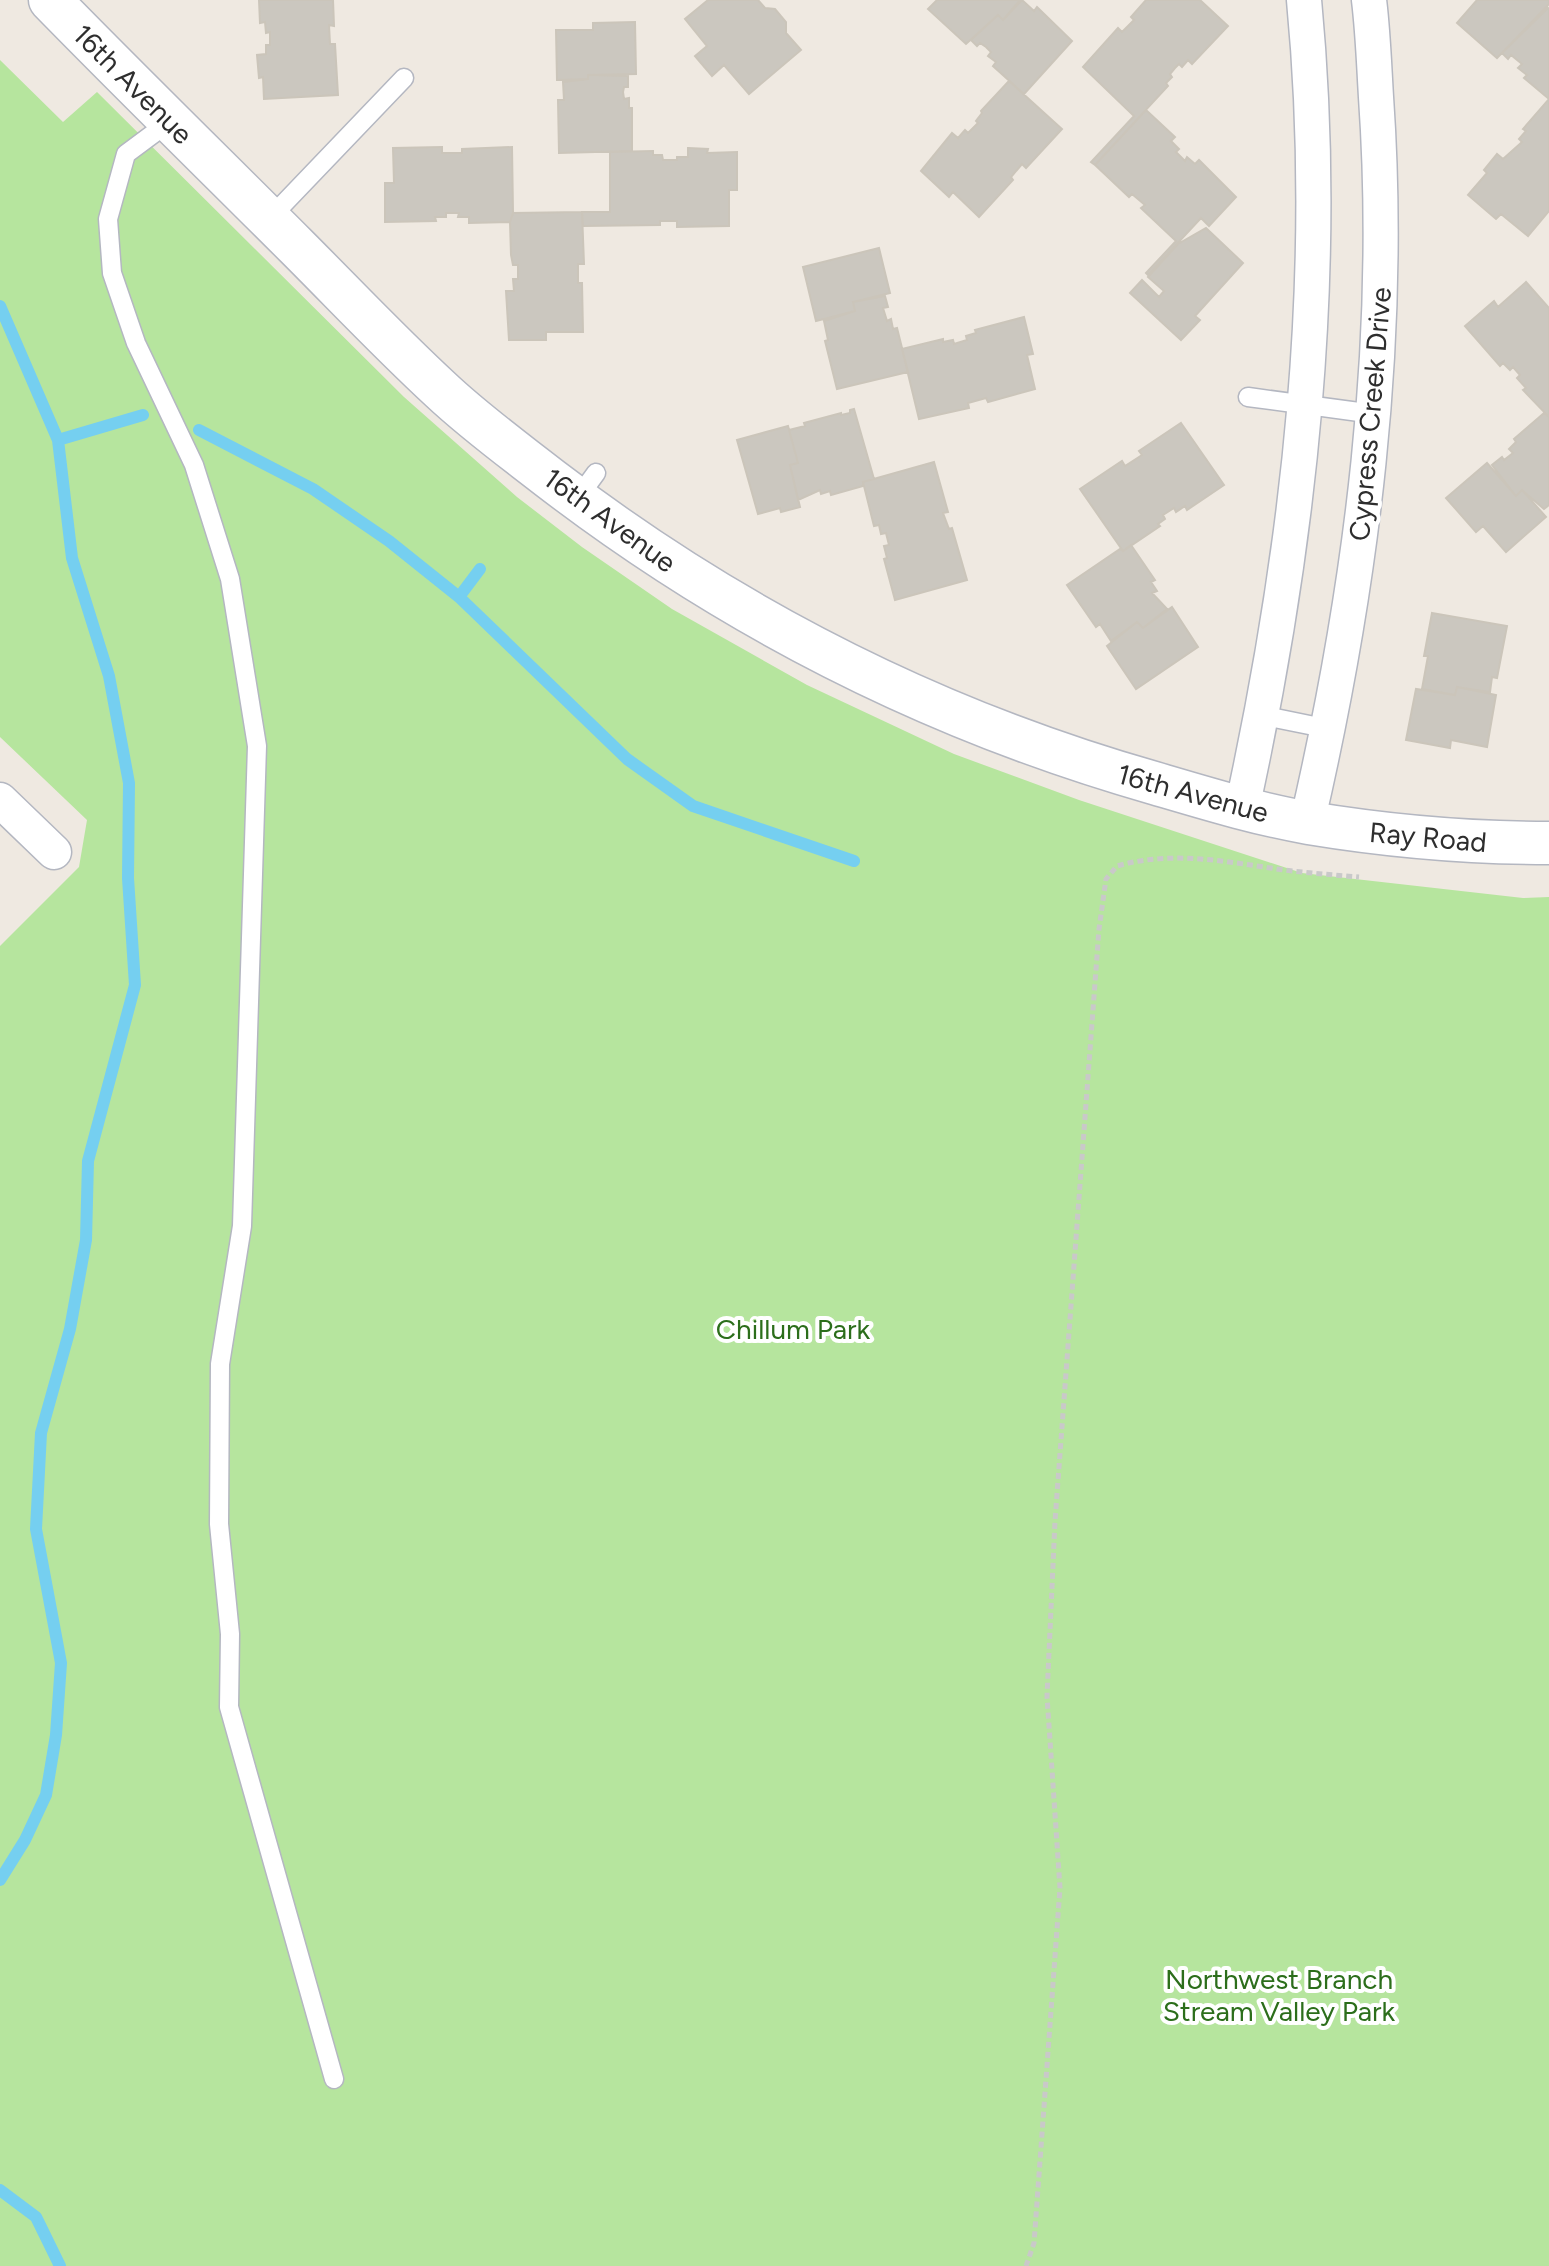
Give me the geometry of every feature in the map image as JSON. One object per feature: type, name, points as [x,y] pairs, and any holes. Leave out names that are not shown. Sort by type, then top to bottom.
[{"type":"street","name":"16th Avenue","points":[[50,0],[442,391],[586,486],[660,558],[731,604],[872,679],[977,723],[1096,767],[1307,823]]},
{"type":"street","points":[[1242,808],[1293,523],[1306,403],[1313,261],[1313,159],[1304,0]]},
{"type":"street","name":"Cypress Creek Drive","points":[[1307,823],[1329,729],[1358,555],[1374,414],[1382,282],[1380,150],[1369,0]]},
{"type":"street","points":[[0,800],[54,852]]},
{"type":"street","name":"Ray Road","points":[[1307,823],[1495,843],[1549,843]]},
{"type":"lane","points":[[269,219],[404,78]]},
{"type":"lane","points":[[169,122],[126,154],[108,219],[112,273],[136,343],[194,465],[230,579],[257,746],[242,1226],[220,1364],[219,1524],[230,1634],[229,1707],[334,2079]]},
{"type":"lane","points":[[1248,397],[1374,414]]},
{"type":"lane","points":[[1260,715],[1329,729]]},
{"type":"path","points":[[1026,2266],[1034,2243],[1060,1888],[1047,1696],[1055,1521],[1099,929],[1106,879],[1117,866],[1162,857],[1216,859],[1359,877]]},
{"type":"green space","name":"Chillum Park","points":[[0,60],[63,122],[97,92],[404,397],[517,497],[582,547],[672,609],[807,685],[954,754],[1079,800],[1302,873],[1523,898],[1549,897],[1549,2266],[0,2266],[0,946],[79,867],[87,820],[0,737]]},
{"type":"building","points":[[259,0],[333,0],[334,26],[329,25],[330,44],[335,44],[338,95],[264,99],[263,77],[259,78],[257,55],[266,54],[270,32],[266,33],[265,22],[260,23]]},
{"type":"building","points":[[708,0],[758,0],[765,8],[775,9],[786,22],[786,33],[801,50],[749,94],[724,65],[712,76],[695,56],[707,46],[685,19]]},
{"type":"building","points":[[937,0],[1020,0],[1003,20],[998,15],[966,44],[928,9]]},
{"type":"building","points":[[1022,0],[1034,11],[1037,7],[1072,41],[1024,94],[993,66],[996,62],[988,56],[991,52],[971,40],[998,15],[1003,20]]},
{"type":"building","points":[[1146,0],[1200,0],[1228,26],[1192,64],[1188,60],[1182,67],[1179,64],[1175,68],[1166,83],[1168,86],[1095,165],[1091,162],[1134,116],[1083,67],[1118,28],[1122,32],[1134,20],[1131,17]]},
{"type":"building","points":[[1477,0],[1549,0],[1549,4],[1497,58],[1457,23]]},
{"type":"building","points":[[1548,8],[1549,99],[1524,78],[1527,75],[1518,68],[1522,64],[1511,55],[1508,59],[1502,53]]},
{"type":"building","points":[[635,22],[636,74],[588,75],[588,79],[557,80],[556,30],[593,30],[593,23]]},
{"type":"building","points":[[588,75],[628,76],[628,87],[624,87],[623,92],[624,99],[629,98],[629,108],[632,108],[632,151],[559,153],[558,100],[564,100],[563,82],[588,79]]},
{"type":"building","points":[[1009,81],[1062,129],[1026,168],[1022,164],[1011,177],[1013,180],[979,217],[953,192],[949,197],[921,171],[952,133],[958,138],[978,123],[976,121],[981,111]]},
{"type":"building","points":[[1549,99],[1549,211],[1528,236],[1501,214],[1496,219],[1468,195],[1487,173],[1484,170],[1497,154],[1503,159],[1522,142],[1519,139],[1526,131],[1523,129]]},
{"type":"building","points":[[1146,110],[1175,137],[1171,141],[1185,161],[1187,157],[1195,164],[1199,160],[1236,197],[1209,226],[1201,218],[1148,275],[1146,273],[1176,241],[1141,208],[1145,205],[1132,194],[1129,197],[1095,165]]},
{"type":"building","points":[[442,147],[442,153],[462,153],[462,149],[512,147],[513,213],[510,222],[469,223],[469,217],[446,213],[446,217],[435,217],[436,221],[385,222],[385,183],[394,183],[393,148]]},
{"type":"building","points":[[688,148],[708,149],[707,153],[737,152],[737,190],[729,190],[729,226],[677,227],[677,221],[660,221],[660,225],[583,226],[582,212],[610,212],[610,152],[653,151],[653,155],[662,155],[663,160],[677,160],[677,157],[688,157]]},
{"type":"building","points":[[582,212],[584,264],[578,264],[578,283],[582,283],[583,332],[546,332],[546,340],[509,340],[506,291],[514,291],[513,279],[518,279],[518,265],[513,265],[511,255],[510,222],[513,213]]},
{"type":"building","points":[[1206,228],[1243,263],[1195,316],[1200,320],[1181,340],[1130,293],[1142,280],[1159,297],[1164,291],[1148,277],[1178,244]]},
{"type":"building","points":[[879,248],[890,293],[853,302],[855,311],[816,321],[803,267]]},
{"type":"building","points":[[1526,282],[1549,308],[1549,417],[1523,390],[1526,388],[1513,367],[1510,370],[1503,363],[1500,366],[1465,326],[1494,301],[1498,307]]},
{"type":"building","points":[[885,296],[888,307],[883,308],[887,321],[891,319],[893,329],[897,328],[908,372],[837,389],[825,341],[828,340],[824,321],[855,311],[853,302]]},
{"type":"building","points":[[1024,317],[1033,354],[1027,355],[1035,389],[988,402],[986,398],[968,403],[969,408],[919,419],[902,349],[943,339],[943,342],[953,340],[954,344],[967,340],[966,336],[976,333],[975,330]]},
{"type":"building","points":[[854,409],[874,479],[863,482],[863,486],[831,495],[830,491],[821,494],[820,490],[798,500],[790,465],[798,463],[789,430],[805,426],[804,423],[850,413]]},
{"type":"building","points":[[1544,413],[1549,417],[1549,505],[1544,509],[1522,490],[1516,496],[1492,465],[1513,453],[1509,449],[1516,442],[1514,439]]},
{"type":"building","points":[[1181,423],[1224,485],[1187,510],[1185,506],[1176,512],[1174,508],[1163,515],[1165,519],[1158,524],[1160,526],[1123,551],[1080,489],[1122,461],[1125,466],[1142,455],[1139,451]]},
{"type":"building","points":[[788,426],[798,463],[790,465],[800,507],[758,514],[737,440]]},
{"type":"building","points":[[934,462],[948,512],[943,513],[949,529],[952,528],[967,580],[895,600],[884,559],[887,558],[884,546],[889,545],[886,533],[881,534],[879,525],[874,526],[863,482]]},
{"type":"building","points":[[1487,463],[1516,496],[1522,490],[1546,517],[1506,552],[1483,526],[1476,532],[1446,498]]},
{"type":"building","points":[[1131,545],[1155,580],[1151,582],[1157,591],[1152,593],[1167,609],[1143,628],[1137,622],[1111,641],[1100,624],[1096,627],[1067,585],[1120,549],[1123,551]]},
{"type":"building","points":[[1172,607],[1198,647],[1136,689],[1107,646],[1137,622],[1143,628]]},
{"type":"building","points":[[1432,613],[1507,626],[1497,678],[1492,677],[1490,692],[1457,687],[1455,695],[1422,689]]},
{"type":"building","points":[[1457,687],[1496,695],[1487,747],[1451,740],[1450,748],[1406,740],[1416,689],[1455,695]]},
{"type":"waterway","points":[[0,306],[58,440],[72,558],[109,676],[129,783],[128,878],[135,985],[88,1161],[86,1240],[70,1329],[41,1433],[36,1529],[61,1663],[56,1735],[46,1795],[25,1840],[0,1880]]},
{"type":"waterway","points":[[58,440],[143,415]]},
{"type":"waterway","points":[[199,430],[313,489],[389,541],[459,597],[627,759],[693,806],[854,861]]},
{"type":"waterway","points":[[459,597],[480,569]]},
{"type":"waterway","points":[[0,2190],[36,2217],[60,2266]]},
{"type":"park label","name":"Northwest Branch Stream Valley Park","points":[[1279,1995]]}]
